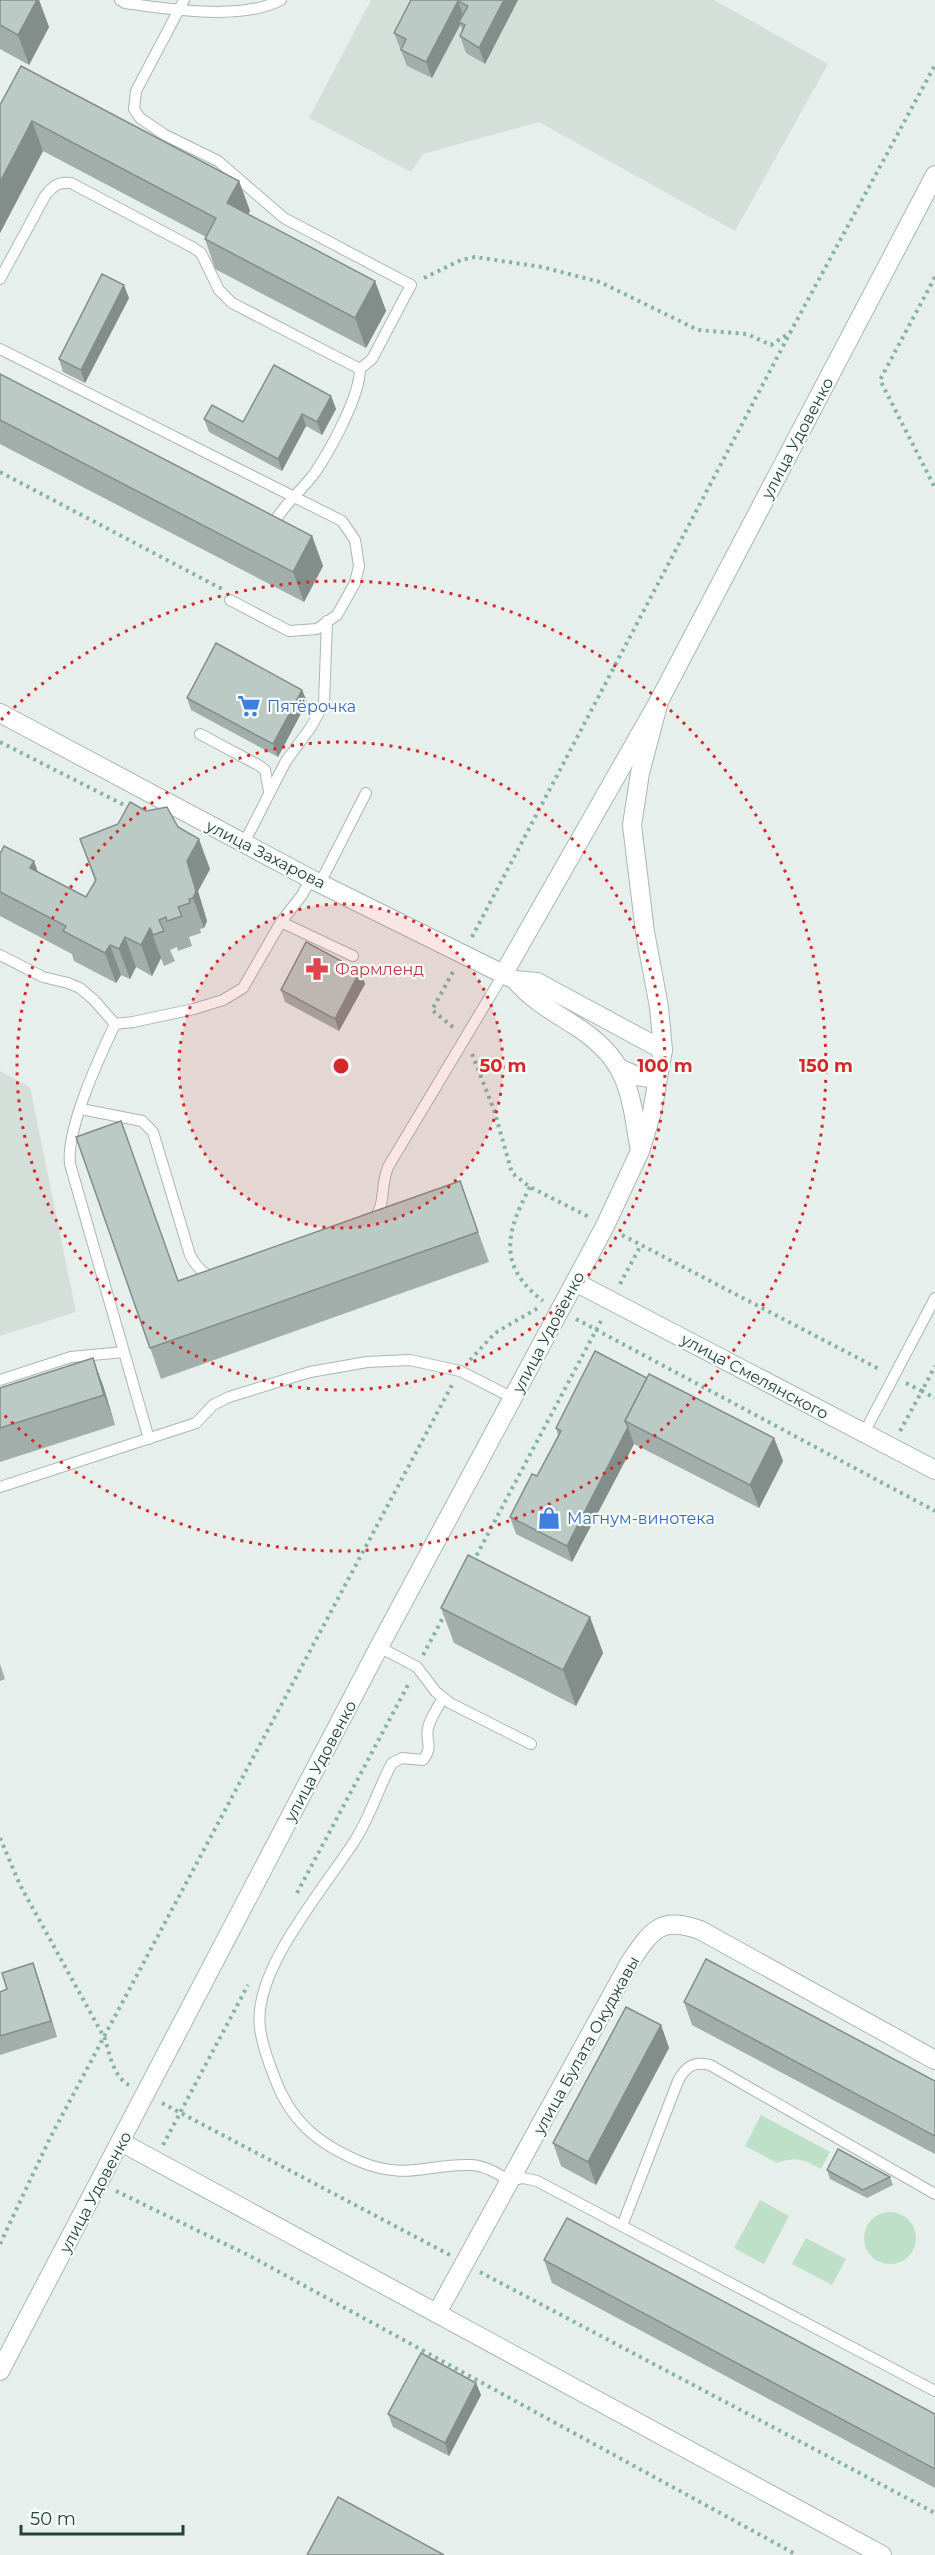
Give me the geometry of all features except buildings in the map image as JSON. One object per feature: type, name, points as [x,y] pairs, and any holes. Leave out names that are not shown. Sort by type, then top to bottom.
[{"type":"street","name":"улица Удовенко","points":[[509,976],[659,701],[935,175]]},
{"type":"street","name":"улица Удовенко","points":[[3,2358],[121,2142],[380,1647],[605,1226],[640,1151],[652,1112],[663,1050],[659,1007],[645,932],[632,825],[640,773],[659,701]]},
{"type":"street","name":"улица Захарова","points":[[0,713],[315,881],[509,976],[529,996],[588,1033],[603,1046],[621,1069]]},
{"type":"street","points":[[509,976],[537,982],[663,1050]]},
{"type":"street","points":[[621,1069],[638,1076],[657,1079]]},
{"type":"street","points":[[621,1069],[632,1103],[640,1151]]},
{"type":"street","name":"улица Смелянского","points":[[575,1282],[935,1470]]},
{"type":"street","name":"улица Булата Окуджавы","points":[[437,2313],[630,1962],[645,1941],[663,1925],[680,1923],[700,1930],[935,2060]]},
{"type":"street","points":[[121,2142],[882,2555]]},
{"type":"lane","points":[[120,0],[181,5],[207,13],[269,6],[280,0]]},
{"type":"lane","points":[[181,5],[136,91],[134,110],[140,118],[165,135],[218,161],[284,218],[411,285],[372,359],[360,369]]},
{"type":"lane","points":[[0,279],[45,196],[52,187],[60,183],[70,183],[201,253],[219,290],[232,303],[360,369]]},
{"type":"lane","points":[[0,349],[342,521],[355,540],[359,566],[355,583],[337,615],[317,629],[289,631],[230,600]]},
{"type":"lane","points":[[265,536],[281,510],[314,474],[355,397],[360,369]]},
{"type":"lane","points":[[244,843],[286,761],[311,727],[324,703],[327,621]]},
{"type":"lane","points":[[200,734],[265,770],[269,791]]},
{"type":"lane","points":[[115,1024],[194,1009],[223,1000],[243,988],[281,922],[315,881],[366,793]]},
{"type":"lane","points":[[281,922],[352,956]]},
{"type":"lane","points":[[0,955],[43,977],[68,982],[80,988],[115,1024]]},
{"type":"lane","points":[[363,1226],[375,1219],[382,1208],[382,1182],[388,1167],[465,1039],[509,976]]},
{"type":"lane","points":[[115,1024],[72,1130],[68,1150],[70,1164],[149,1439]]},
{"type":"lane","points":[[81,1109],[142,1121],[153,1132],[190,1255],[197,1267],[208,1275],[227,1276]]},
{"type":"lane","points":[[864,1433],[935,1298]]},
{"type":"lane","points":[[0,1380],[71,1357],[124,1352]]},
{"type":"lane","points":[[0,1487],[196,1423],[213,1405],[229,1397],[310,1372],[367,1362],[410,1360],[460,1371],[513,1398]]},
{"type":"lane","points":[[380,1647],[417,1666],[428,1683],[444,1698],[531,1744]]},
{"type":"lane","points":[[444,1698],[428,1725],[427,1737],[430,1743],[428,1752],[423,1760],[402,1758],[392,1764],[358,1836],[302,1918],[276,1962],[263,1994],[260,2027],[267,2058],[280,2094],[300,2124],[325,2144],[385,2170],[409,2172],[473,2165],[490,2169],[510,2181],[523,2178],[537,2181],[935,2391]]},
{"type":"lane","points":[[622,2226],[678,2081],[690,2065],[700,2062],[710,2065],[935,2194]]},
{"type":"path","points":[[935,65],[791,331],[432,1010],[465,1039],[494,1110],[512,1173],[530,1186],[605,1226],[935,1398]]},
{"type":"path","points":[[411,285],[461,260],[474,257],[542,267],[600,282],[698,330],[747,334],[771,345],[791,331]]},
{"type":"path","points":[[935,277],[880,380],[935,488]]},
{"type":"path","points":[[0,472],[223,590]]},
{"type":"path","points":[[0,742],[136,811]]},
{"type":"path","points":[[443,967],[453,972]]},
{"type":"path","points":[[0,2244],[50,2138],[105,2039],[460,1371],[495,1334],[546,1303],[526,1288],[515,1273],[510,1256],[512,1226],[530,1186]]},
{"type":"path","points":[[468,1572],[641,1245]]},
{"type":"path","points":[[560,1310],[935,1511]]},
{"type":"path","points":[[892,1447],[935,1366]]},
{"type":"path","points":[[296,1895],[451,1603]]},
{"type":"path","points":[[0,1838],[20,1885],[105,2039],[112,2062],[124,2083],[935,2513]]},
{"type":"path","points":[[155,2161],[252,1978]]},
{"type":"path","points":[[99,2183],[250,2256],[797,2555]]},
{"type":"shaded area","points":[[371,0],[714,0],[828,64],[735,231],[539,122],[423,154],[411,172],[309,118]]},
{"type":"shaded area","points":[[0,1071],[30,1087],[76,1312],[0,1336]]},
{"type":"green space","points":[[761,2115],[830,2152],[821,2169],[800,2160],[777,2163],[745,2146]]},
{"type":"green space","points":[[760,2200],[789,2216],[764,2264],[734,2248]]},
{"type":"green space","points":[[885,2212],[895,2212],[905,2216],[912,2223],[916,2238],[912,2253],[905,2260],[895,2264],[885,2264],[875,2260],[868,2253],[864,2243],[864,2233],[868,2223],[875,2216]]},
{"type":"green space","points":[[806,2238],[846,2259],[832,2285],[792,2264]]},
{"type":"place","name":"Пятёрочка","points":[[249,706]]},
{"type":"place","name":"Фармленд","points":[[317,969]]},
{"type":"place","name":"Магнум-винотека","points":[[549,1518]]}]
